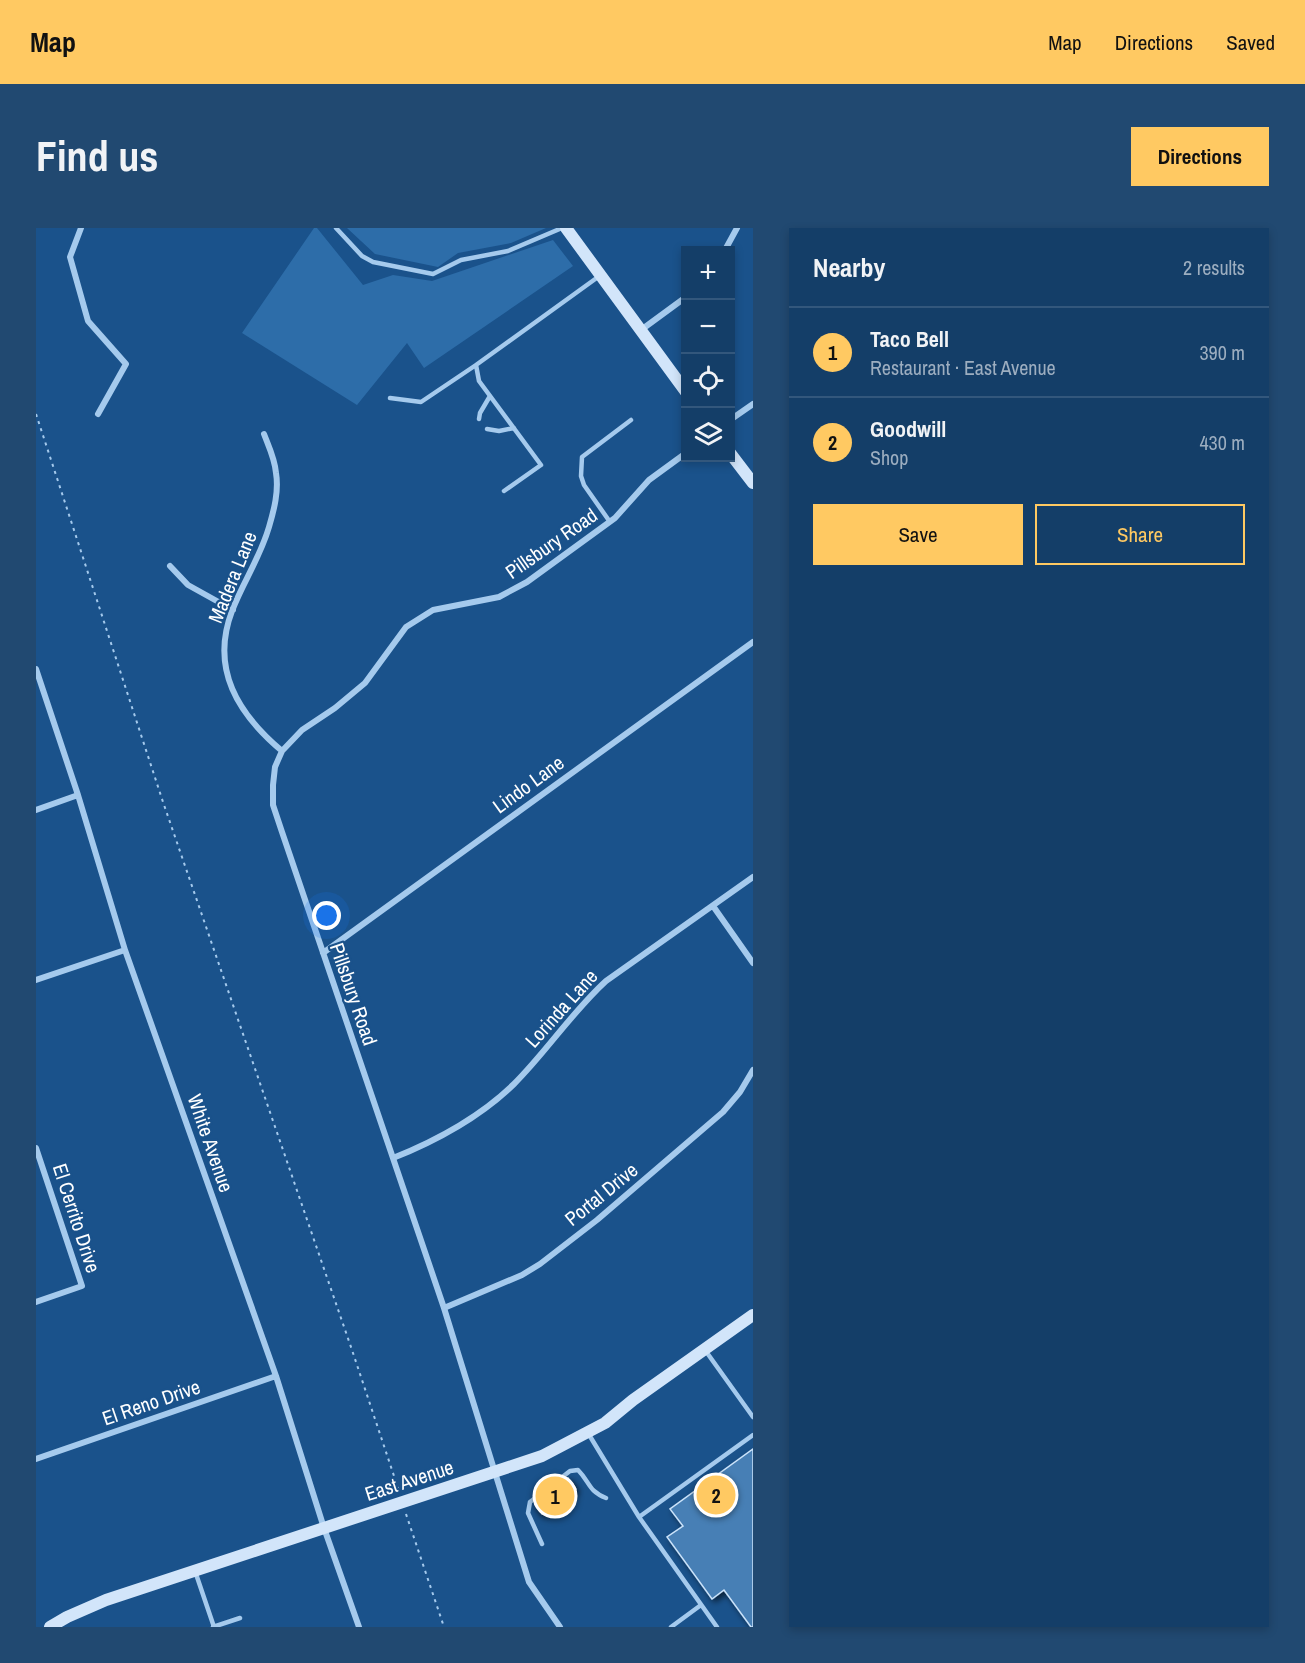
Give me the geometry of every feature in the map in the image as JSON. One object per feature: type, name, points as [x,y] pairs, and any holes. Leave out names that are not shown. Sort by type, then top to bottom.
[{"type":"main road","points":[[564,228],[681,385]]},
{"type":"main road","points":[[735,460],[753,483]]},
{"type":"main road","name":"East Avenue","points":[[50,1627],[106,1600],[542,1456],[605,1423],[633,1400],[753,1315]]},
{"type":"street","points":[[81,228],[70,258],[88,321],[126,364],[98,414]]},
{"type":"street","points":[[727,246],[737,228]]},
{"type":"street","points":[[641,331],[682,300]]},
{"type":"street","points":[[735,417],[753,404]]},
{"type":"street","name":"Madera Lane","points":[[264,434],[277,475],[273,515],[260,554],[233,610],[224,648],[231,689],[240,707],[251,722],[282,751]]},
{"type":"street","name":"Pillsbury Road","points":[[560,1627],[529,1582],[444,1308],[273,805],[273,785],[275,767],[282,751],[302,730],[335,708],[365,683],[397,637],[418,618],[433,610],[499,597],[513,591],[610,522],[649,480],[681,457]]},
{"type":"street","points":[[170,567],[188,585],[233,610]]},
{"type":"street","name":"Lindo Lane","points":[[323,953],[753,642]]},
{"type":"street","name":"White Avenue","points":[[36,669],[78,795],[125,950],[276,1376],[324,1528],[359,1627]]},
{"type":"street","points":[[36,810],[78,795]]},
{"type":"street","name":"Lorinda Lane","points":[[393,1158],[452,1131],[494,1101],[532,1065],[587,998],[606,981],[753,877]]},
{"type":"street","points":[[713,906],[753,963]]},
{"type":"street","points":[[36,981],[125,950]]},
{"type":"street","name":"Portal Drive","points":[[444,1308],[522,1275],[540,1264],[597,1220],[723,1112],[740,1092],[753,1070]]},
{"type":"street","name":"El Cerrito Drive","points":[[36,1148],[82,1286],[36,1302]]},
{"type":"street","name":"El Reno Drive","points":[[36,1459],[276,1376]]},
{"type":"lane","points":[[336,228],[362,256],[373,262],[433,274],[461,260],[508,251],[564,228]]},
{"type":"lane","points":[[390,398],[421,402],[600,275]]},
{"type":"lane","points":[[476,365],[479,381],[541,465],[504,490]]},
{"type":"lane","points":[[479,418],[490,396]]},
{"type":"lane","points":[[610,522],[584,485],[581,476],[582,457],[631,420]]},
{"type":"lane","points":[[487,429],[499,431],[514,428]]},
{"type":"lane","points":[[705,1350],[753,1417]]},
{"type":"lane","points":[[588,1433],[639,1517],[717,1627]]},
{"type":"lane","points":[[639,1517],[753,1435]]},
{"type":"lane","points":[[542,1544],[528,1513],[530,1502],[570,1471],[578,1470],[594,1493],[606,1498]]},
{"type":"lane","points":[[195,1571],[213,1627],[240,1618]]},
{"type":"lane","points":[[671,1627],[701,1605]]},
{"type":"path","points":[[36,414],[163,802],[348,1339],[444,1627]]},
{"type":"shaded area","points":[[314,228],[317,228],[363,285],[393,275],[432,281],[553,240],[573,266],[424,368],[407,343],[357,405],[242,333]]},
{"type":"shaded area","points":[[347,228],[546,228],[511,243],[458,253],[438,267],[375,254]]},
{"type":"building","points":[[753,1449],[753,1627],[751,1627],[724,1590],[712,1599],[667,1537],[683,1526],[670,1509]]},
{"type":"building","points":[[568,1478],[576,1489],[542,1514],[535,1504]]},
{"type":"place","name":"Goodwill","points":[[716,1495]]},
{"type":"place","name":"Taco Bell","points":[[555,1496]]}]
